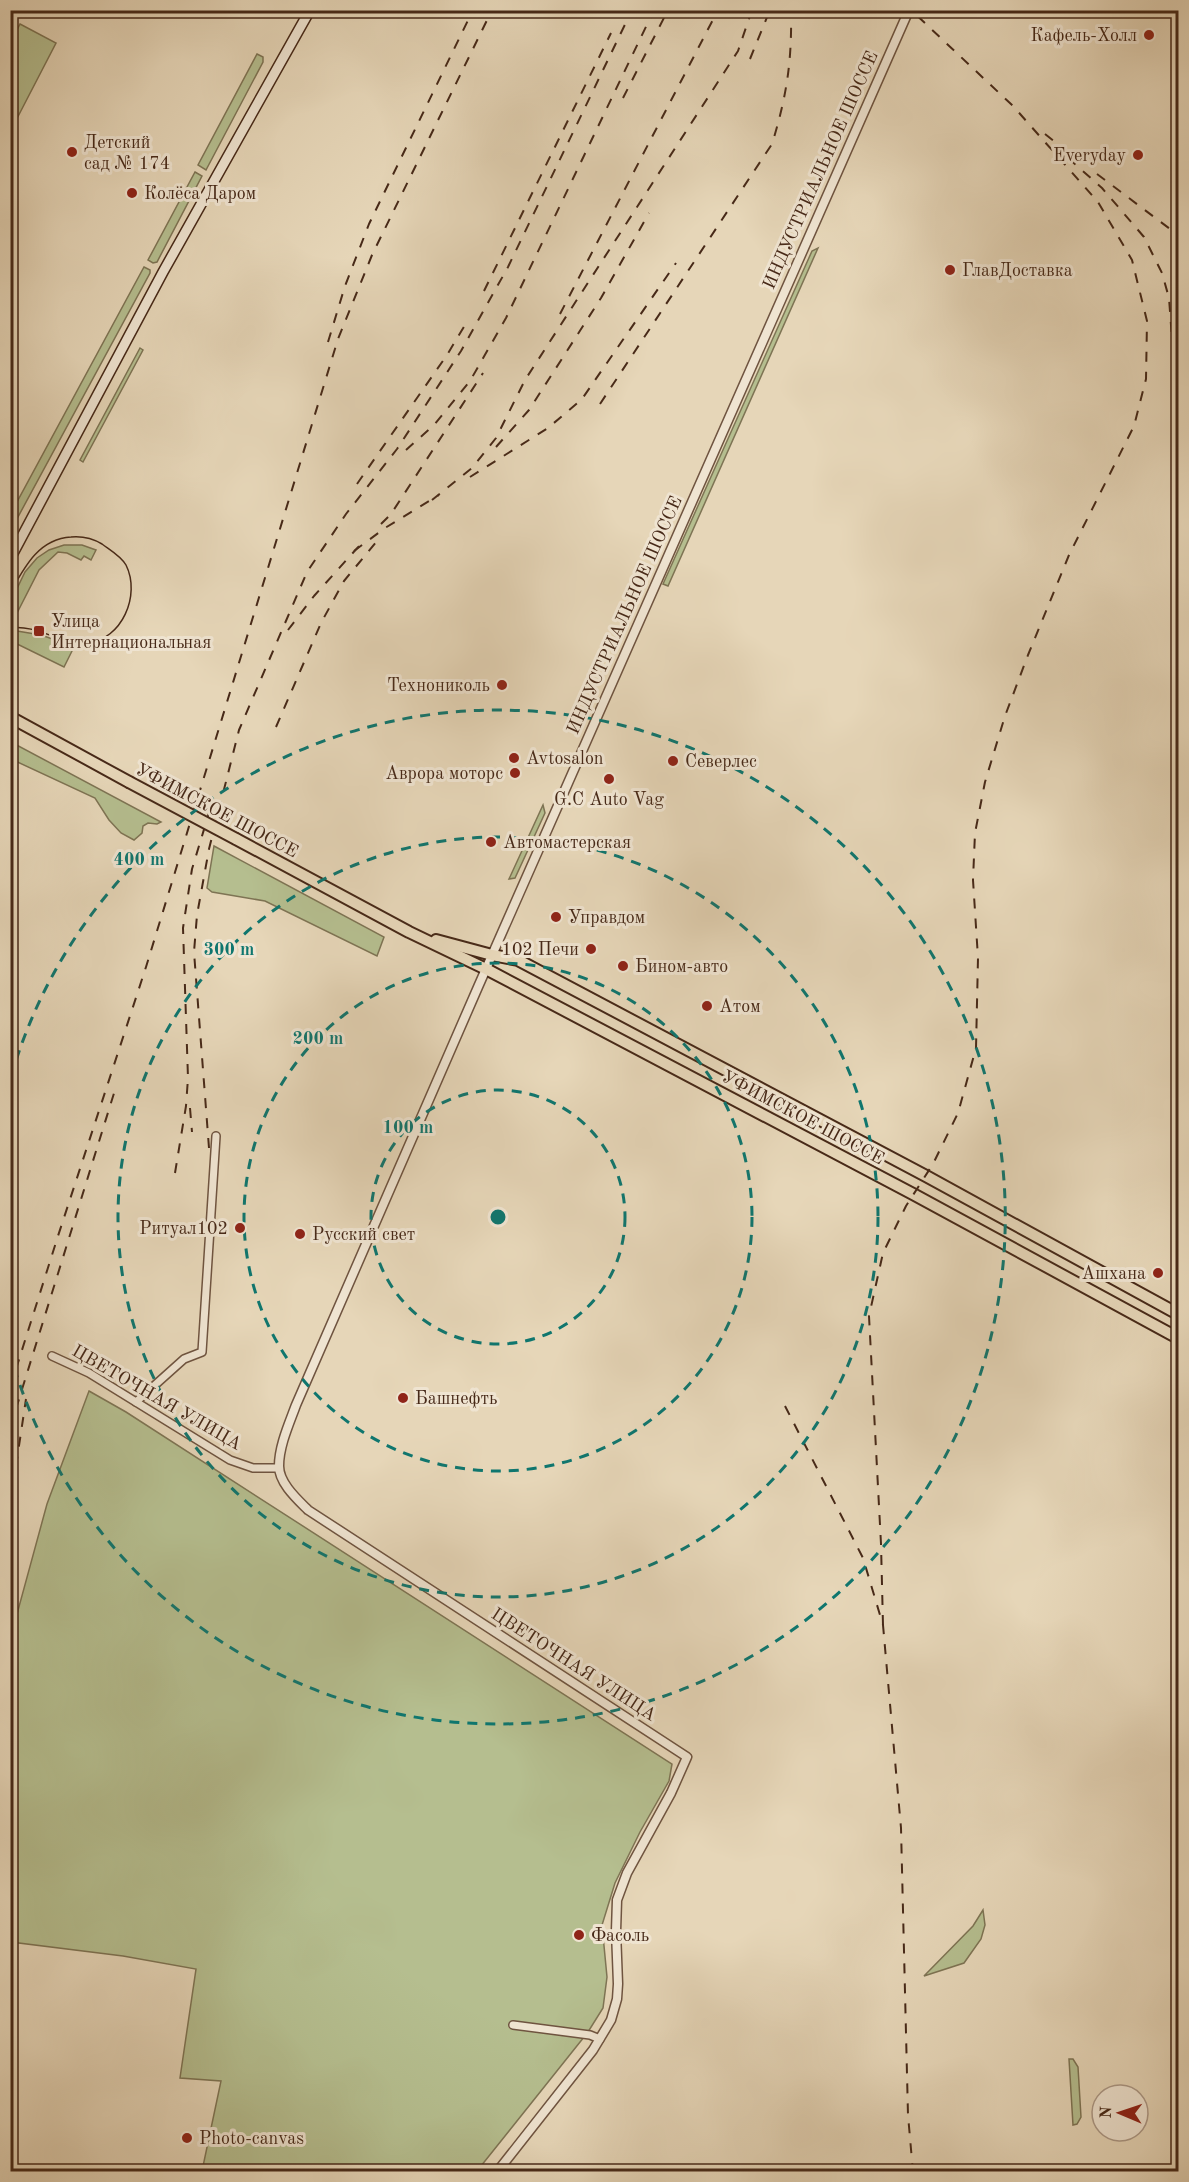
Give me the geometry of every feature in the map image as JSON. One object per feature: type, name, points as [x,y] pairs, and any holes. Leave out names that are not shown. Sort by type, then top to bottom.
[{"type":"main road","points":[[10,559],[163,273],[310,10]]},
{"type":"main road","name":"УФИМСКОЕ ШОССЕ","points":[[13,720],[409,932],[486,969],[905,1190],[1179,1338]]},
{"type":"main road","name":"УФИМСКОЕ ШОССЕ","points":[[409,932],[518,960],[935,1181],[1179,1314]]},
{"type":"street","name":"ИНДУСТРИАЛЬНОЕ ШОССЕ","points":[[279,1468],[285,1437],[296,1405],[909,10]]},
{"type":"street","points":[[136,1402],[184,1359],[202,1352],[216,1136]]},
{"type":"street","name":"ЦВЕТОЧНАЯ УЛИЦА","points":[[52,1356],[89,1373],[230,1460],[253,1468],[279,1468],[289,1490],[308,1510],[687,1757],[671,1793],[621,1887],[616,1914],[617,1999],[611,2020],[600,2039],[497,2172]]},
{"type":"street","points":[[513,2025],[590,2035],[600,2039]]},
{"type":"green space","points":[[20,24],[56,43],[11,130],[11,42]]},
{"type":"green space","points":[[257,54],[263,57],[263,62],[206,170],[198,165]]},
{"type":"green space","points":[[195,172],[202,176],[157,262],[153,263],[148,260]]},
{"type":"green space","points":[[818,248],[668,586],[663,584],[812,251]]},
{"type":"green space","points":[[144,267],[150,270],[150,273],[12,528],[11,513]]},
{"type":"green space","points":[[140,348],[143,350],[83,462],[80,460]]},
{"type":"green space","points":[[64,545],[82,545],[96,550],[91,560],[84,556],[81,560],[67,553],[58,552],[39,570],[14,619],[11,620],[11,601],[25,572],[37,558],[49,550]]},
{"type":"green space","points":[[11,632],[41,635],[70,645],[72,651],[64,667],[11,641]]},
{"type":"green space","points":[[10,742],[161,822],[148,823],[143,826],[142,833],[134,840],[121,833],[109,820],[95,798],[11,759]]},
{"type":"green space","points":[[543,805],[545,813],[515,878],[509,879]]},
{"type":"green space","points":[[214,846],[384,937],[377,956],[265,901],[212,892],[207,888]]},
{"type":"green space","points":[[89,1391],[126,1412],[672,1764],[669,1781],[615,1883],[602,1925],[607,1977],[603,2008],[588,2032],[477,2171],[202,2171],[221,2081],[180,2078],[196,1969],[123,1956],[11,1942],[11,1636],[47,1504]]},
{"type":"green space","points":[[983,1910],[985,1925],[981,1939],[964,1963],[924,1976],[973,1926]]},
{"type":"green space","points":[[1069,2059],[1073,2059],[1078,2067],[1081,2117],[1077,2124],[1073,2125]]},
{"type":"tram line","points":[[10,593],[33,556],[41,549],[59,539],[75,537],[94,540],[118,556],[126,565],[131,589],[129,602],[119,625],[99,640],[77,643],[30,629],[10,628]]},
{"type":"railway","points":[[328,342],[345,286],[369,224],[473,10]]},
{"type":"railway","points":[[10,1388],[146,967],[338,339],[372,255],[492,10]]},
{"type":"railway","points":[[209,1148],[194,952],[197,915],[209,849],[239,730],[307,572],[346,514],[397,449],[461,351],[508,267],[632,10]]},
{"type":"railway","points":[[406,450],[434,425],[470,381],[506,318],[654,10]]},
{"type":"railway","points":[[623,98],[668,10]]},
{"type":"railway","points":[[560,314],[718,10]]},
{"type":"railway","points":[[432,500],[472,468],[496,438],[525,380],[738,51],[752,10]]},
{"type":"railway","points":[[750,59],[770,10]]},
{"type":"railway","points":[[600,404],[772,144],[788,78],[791,10]]},
{"type":"railway","points":[[883,1625],[869,1316],[883,1253],[906,1206],[933,1164],[958,1113],[976,1048],[978,958],[973,880],[975,833],[985,782],[1005,716],[1028,655],[1069,555],[1134,426],[1146,379],[1147,321],[1132,260],[1098,202],[1013,106],[911,10]]},
{"type":"railway","points":[[484,291],[611,33]]},
{"type":"railway","points":[[1045,134],[1078,160]]},
{"type":"railway","points":[[1068,158],[1102,188],[1144,237],[1162,273],[1169,298],[1178,420]]},
{"type":"railway","points":[[1097,174],[1178,235]]},
{"type":"railway","points":[[496,447],[529,410],[601,298],[649,213]]},
{"type":"railway","points":[[470,477],[548,428],[582,399],[676,263]]},
{"type":"railway","points":[[357,484],[447,355],[468,320]]},
{"type":"railway","points":[[381,524],[391,514],[483,373]]},
{"type":"railway","points":[[354,551],[385,528],[439,495]]},
{"type":"railway","points":[[276,727],[321,623],[344,581],[377,541]]},
{"type":"railway","points":[[288,630],[314,596],[360,545]]},
{"type":"railway","points":[[175,1173],[186,1106],[188,1078],[183,928],[192,869],[212,803]]},
{"type":"railway","points":[[10,1428],[115,1090]]},
{"type":"railway","points":[[190,1108],[192,1132]]},
{"type":"railway","points":[[10,1506],[26,1399]]},
{"type":"railway","points":[[785,1406],[863,1558],[883,1625],[901,1828],[908,2115],[913,2172]]},
{"type":"place","name":"Кафель-Холл","points":[[1149,35]]},
{"type":"place","name":"Детский сад № 174","points":[[72,152]]},
{"type":"place","name":"Everyday","points":[[1138,155]]},
{"type":"place","name":"Колёса Даром","points":[[132,193]]},
{"type":"place","name":"ГлавДоставка","points":[[950,270]]},
{"type":"place","name":"Улица Интернациональная","points":[[39,631]]},
{"type":"place","name":"Технониколь","points":[[502,685]]},
{"type":"place","name":"Avtosalon","points":[[514,758]]},
{"type":"place","name":"Северлес","points":[[673,761]]},
{"type":"place","name":"Аврора моторс","points":[[515,773]]},
{"type":"place","name":"G.C Auto Vag","points":[[609,779]]},
{"type":"place","name":"Автомастерская","points":[[491,842]]},
{"type":"place","name":"Управдом","points":[[556,917]]},
{"type":"place","name":"102 Печи","points":[[591,949]]},
{"type":"place","name":"Бином-авто","points":[[623,966]]},
{"type":"place","name":"Атом","points":[[707,1006]]},
{"type":"place","name":"Ритуал102","points":[[240,1228]]},
{"type":"place","name":"Русский свет","points":[[300,1234]]},
{"type":"place","name":"Ашхана","points":[[1158,1273]]},
{"type":"place","name":"Башнефть","points":[[403,1398]]},
{"type":"place","name":"Фасоль","points":[[579,1935]]},
{"type":"place","name":"Photo-canvas","points":[[187,2138]]}]
